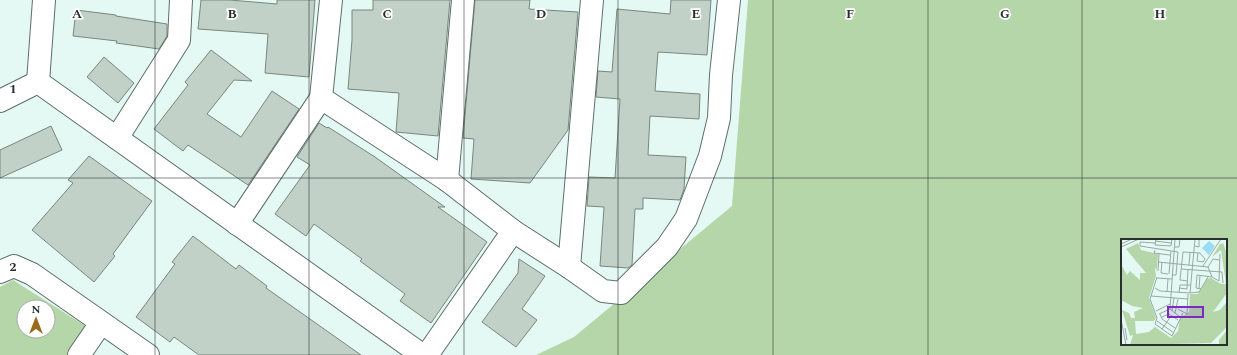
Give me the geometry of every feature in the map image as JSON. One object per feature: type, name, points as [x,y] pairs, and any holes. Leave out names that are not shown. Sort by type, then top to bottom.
[{"type":"street","points":[[38,82],[44,0]]},
{"type":"street","points":[[117,138],[179,40],[181,0]]},
{"type":"street","points":[[237,224],[322,98],[331,0]]},
{"type":"street","points":[[447,180],[463,0]]},
{"type":"street","points":[[569,267],[592,0]]},
{"type":"street","points":[[322,98],[447,180],[513,231],[569,267],[602,291],[621,293],[668,247],[686,219],[710,156],[719,118],[721,75],[729,0]]},
{"type":"street","points":[[0,100],[38,82]]},
{"type":"street","points":[[38,82],[422,355]]},
{"type":"street","points":[[427,355],[513,231]]},
{"type":"street","points":[[0,272],[14,266],[32,274],[148,355]]},
{"type":"street","points":[[79,355],[101,323]]},
{"type":"green space","points":[[748,0],[1237,0],[1237,355],[536,355],[574,337],[732,206]]},
{"type":"green space","points":[[13,280],[43,299],[16,299],[16,339],[56,339],[56,307],[87,327],[67,355],[0,355],[0,287]]},
{"type":"building","points":[[201,0],[230,0],[277,4],[277,0],[315,0],[309,77],[265,73],[268,34],[198,29]]},
{"type":"building","points":[[373,0],[450,0],[438,136],[396,132],[399,93],[348,89],[352,40],[352,10],[373,10]]},
{"type":"building","points":[[475,0],[530,0],[529,9],[578,12],[568,130],[530,183],[471,179],[474,139],[463,138]]},
{"type":"building","points":[[671,0],[711,0],[707,55],[658,52],[655,91],[700,94],[699,119],[650,116],[648,155],[686,157],[684,189],[680,200],[643,198],[643,209],[635,209],[632,265],[628,268],[600,266],[604,207],[587,206],[589,177],[615,178],[620,99],[596,97],[598,71],[612,72],[617,9],[670,14]]},
{"type":"building","points":[[76,10],[167,24],[167,36],[159,49],[116,43],[117,41],[73,36]]},
{"type":"building","points":[[211,50],[252,81],[234,80],[207,114],[241,137],[272,91],[299,109],[248,185],[188,145],[183,151],[154,129],[188,85],[185,82]]},
{"type":"building","points":[[104,57],[134,83],[118,103],[87,77]]},
{"type":"building","points":[[319,123],[327,128],[328,127],[375,157],[445,207],[438,207],[487,242],[431,323],[400,301],[405,294],[360,261],[362,259],[314,224],[306,236],[275,214],[310,165],[297,157]]},
{"type":"building","points":[[51,126],[62,150],[0,178],[0,150]]},
{"type":"building","points":[[89,156],[152,201],[113,254],[115,256],[94,282],[32,230],[73,183],[68,180]]},
{"type":"building","points":[[193,236],[236,269],[239,265],[267,286],[266,288],[361,355],[199,355],[174,337],[170,342],[136,317],[175,264],[172,262]]},
{"type":"building","points":[[519,259],[545,276],[522,309],[537,320],[516,347],[482,322],[518,273]]}]
